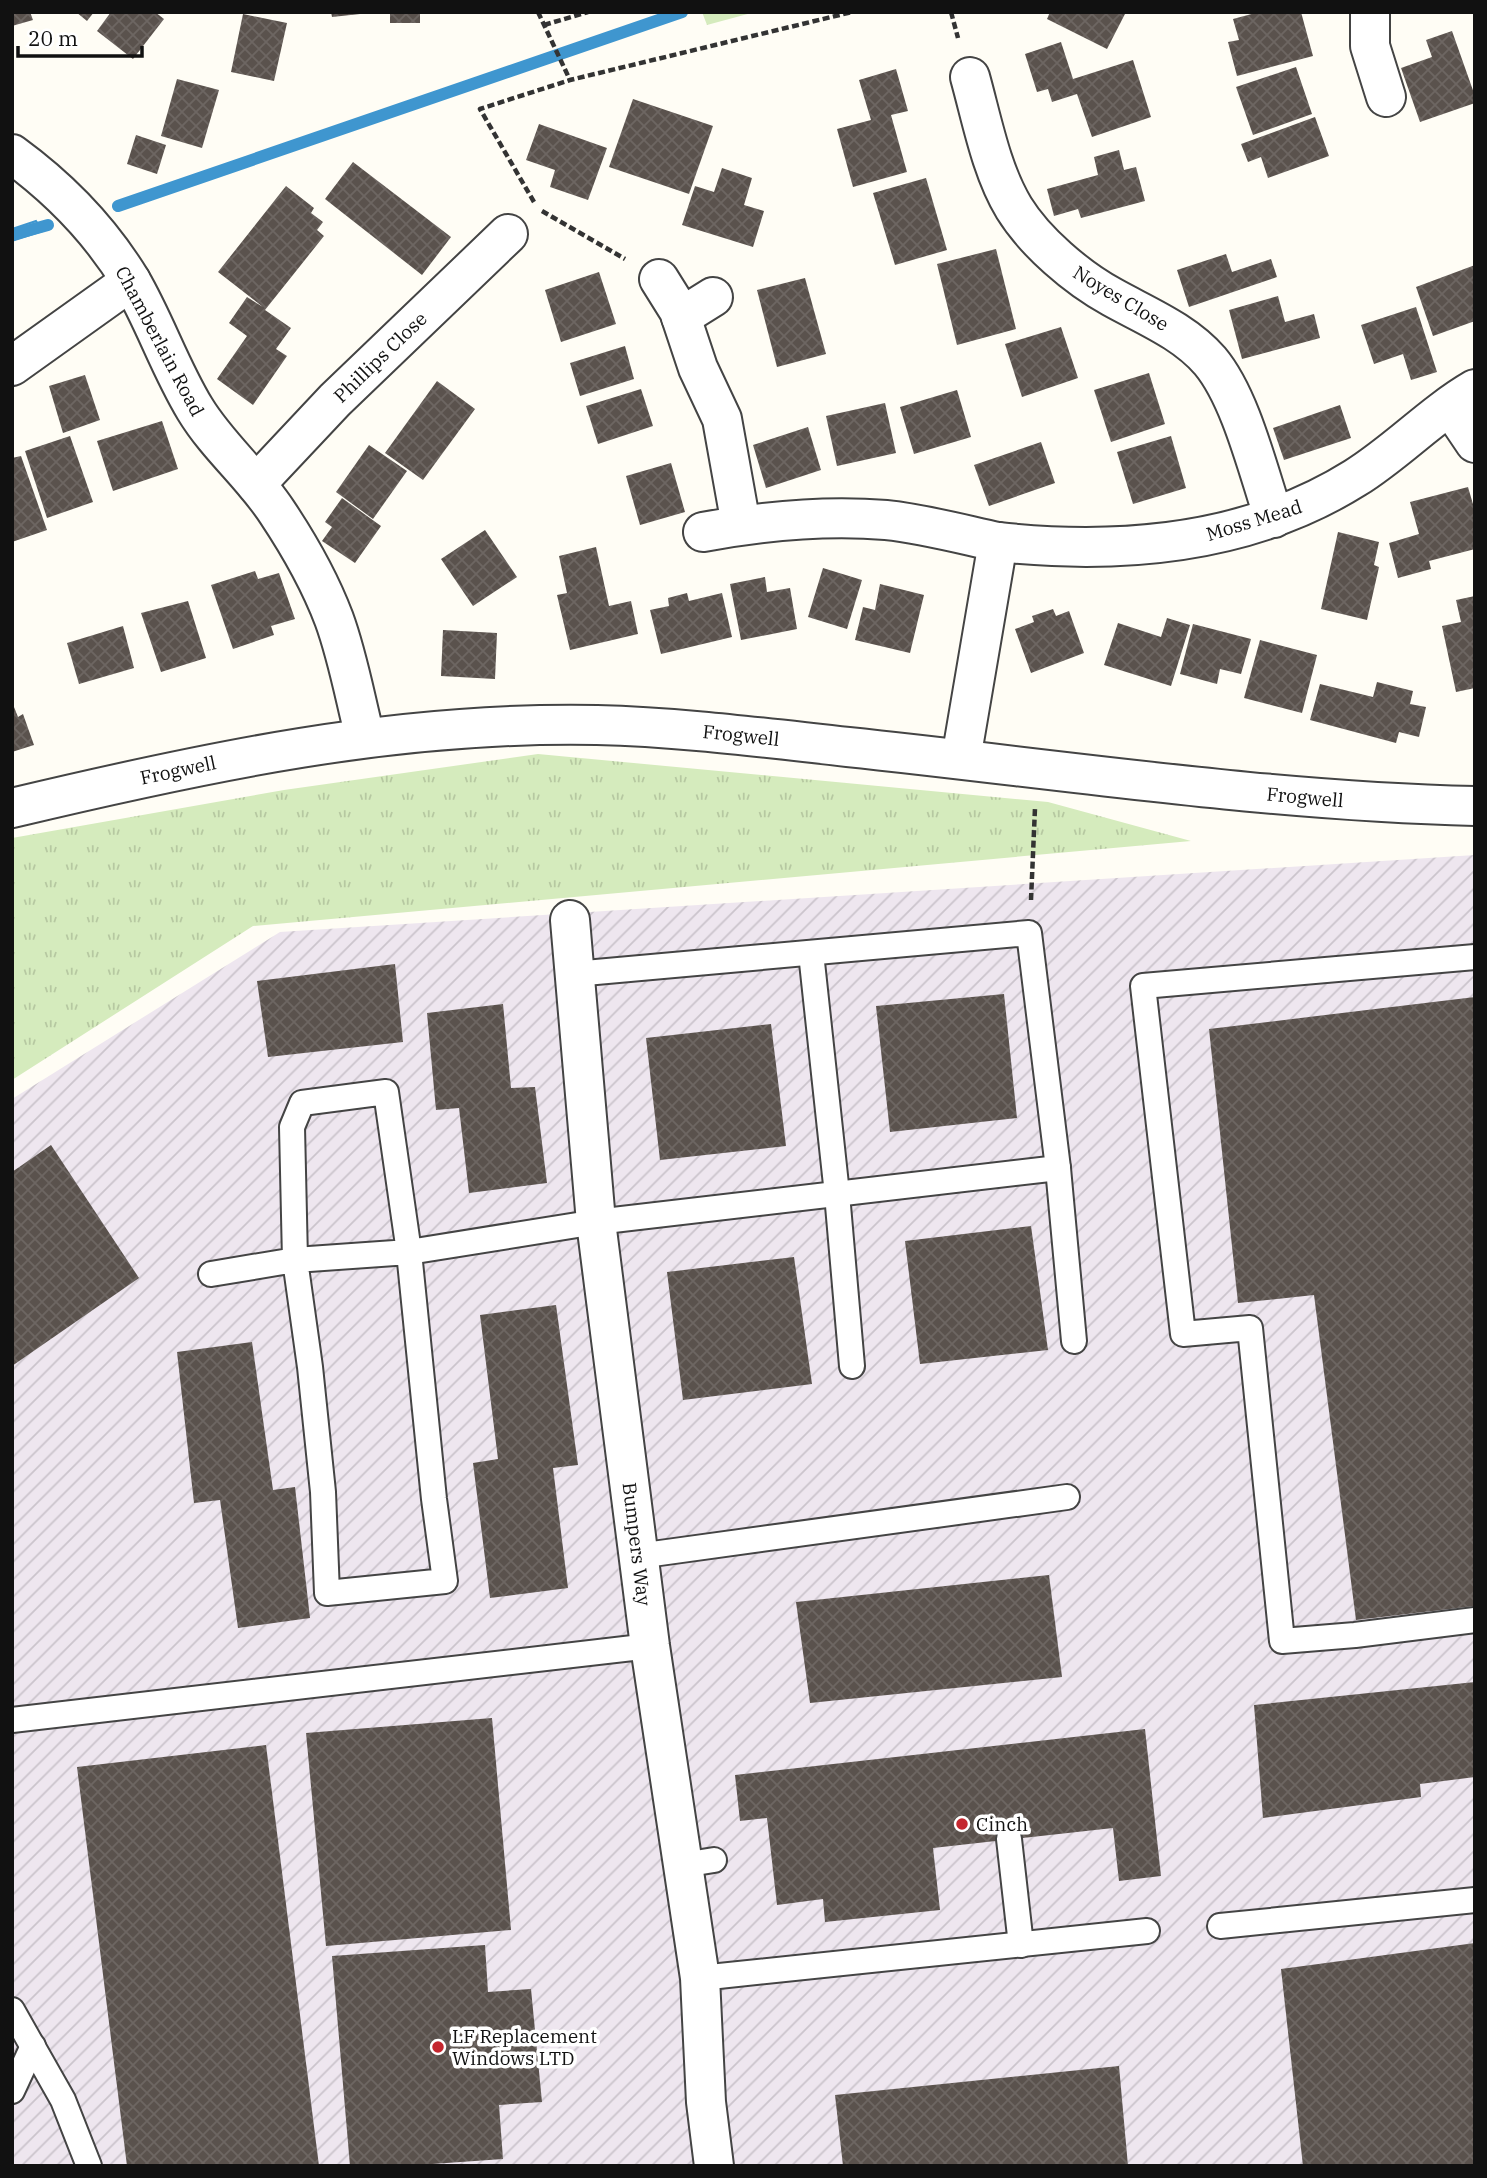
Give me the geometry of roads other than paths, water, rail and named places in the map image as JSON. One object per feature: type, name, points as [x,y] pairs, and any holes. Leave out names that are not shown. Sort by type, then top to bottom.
[{"type":"street","points":[[1370,12],[1370,46],[1386,97]]},
{"type":"street","name":"Noyes Close","points":[[970,77],[1000,133],[995,161],[1014,208],[1051,250],[1093,285],[1179,334],[1209,360],[1232,399],[1274,518]]},
{"type":"street","name":"Chamberlain Road","points":[[12,154],[77,208],[131,281],[193,406],[216,439],[256,484],[293,536],[334,618],[365,737]]},
{"type":"street","name":"Phillips Close","points":[[256,484],[335,400],[508,234]]},
{"type":"street","points":[[659,279],[681,317],[698,369],[725,428],[741,525]]},
{"type":"street","points":[[12,366],[131,281]]},
{"type":"street","points":[[681,317],[713,297]]},
{"type":"street","points":[[1462,397],[1475,443]]},
{"type":"street","name":"Moss Mead","points":[[703,532],[741,525],[834,519],[886,520],[998,542],[1066,547],[1134,546],[1206,537],[1301,508],[1357,477],[1462,397]]},
{"type":"street","points":[[961,759],[998,542]]},
{"type":"street","name":"Frogwell","points":[[12,808],[180,769],[365,737],[492,727],[598,725],[706,732],[1209,789],[1381,804],[1475,806]]},
{"type":"street","name":"Bumpers Way","points":[[570,920],[596,1222],[650,1646],[699,1862],[700,1978],[706,2102],[713,2166]]},
{"type":"lane","points":[[575,974],[1029,933],[1059,1168],[1074,1341]]},
{"type":"lane","points":[[811,953],[852,1366]]},
{"type":"lane","points":[[1475,957],[1143,986],[1183,1334],[1250,1328],[1283,1641],[1475,1620]]},
{"type":"lane","points":[[386,1092],[409,1252],[446,1581],[327,1593],[323,1492],[295,1260],[292,1127],[302,1103],[386,1092]]},
{"type":"lane","points":[[211,1274],[295,1260],[409,1252],[596,1222],[1059,1168]]},
{"type":"lane","points":[[638,1556],[1067,1497]]},
{"type":"lane","points":[[12,1720],[650,1646]]},
{"type":"lane","points":[[1009,1839],[1021,1945]]},
{"type":"lane","points":[[1220,1926],[1475,1900]]},
{"type":"lane","points":[[700,1978],[1147,1931]]},
{"type":"lane","points":[[12,2010],[63,2100],[89,2166]]},
{"type":"lane","points":[[12,2091],[33,2046]]},
{"type":"water","points":[[36,221],[43,231],[12,241],[12,229]]},
{"type":"waterway","points":[[118,206],[682,12]]},
{"type":"waterway","points":[[12,235],[48,225]]},
{"type":"place","name":"Cinch","points":[[962,1824]]},
{"type":"place","name":"LF Replacement Windows LTD","points":[[438,2047]]}]
